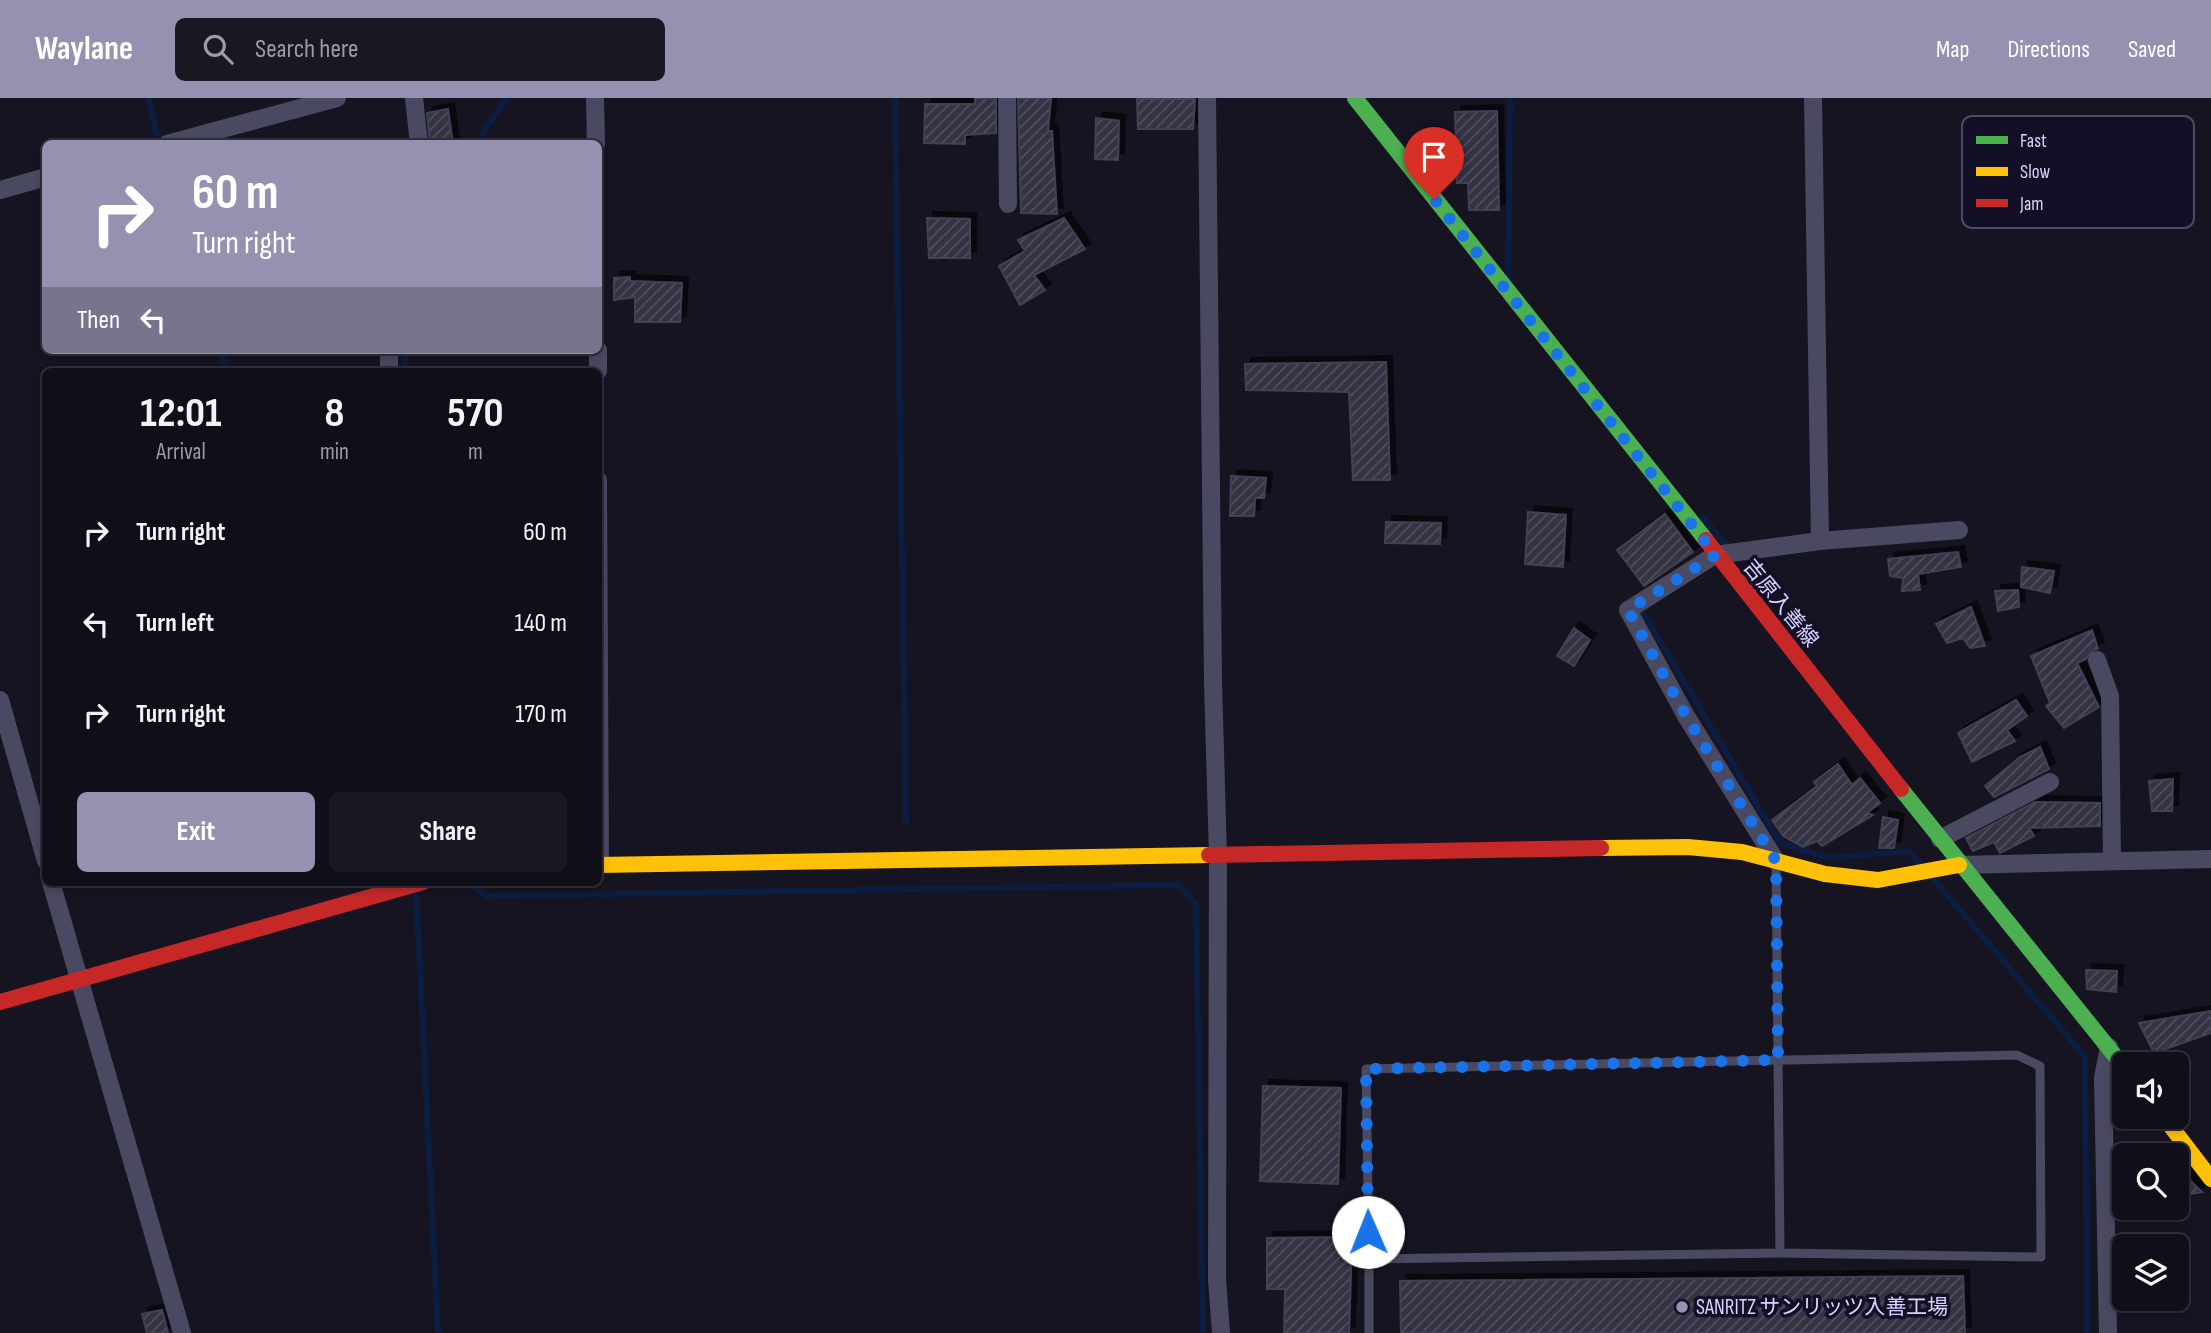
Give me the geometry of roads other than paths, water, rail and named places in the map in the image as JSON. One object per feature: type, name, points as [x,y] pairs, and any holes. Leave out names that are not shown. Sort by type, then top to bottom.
[{"type":"street","points":[[182,140],[337,98]]},
{"type":"street","points":[[414,98],[419,140]]},
{"type":"street","points":[[596,98],[596,140]]},
{"type":"street","points":[[1007,98],[1008,204]]},
{"type":"street","points":[[1208,98],[1213,682],[1218,856],[1217,1279],[1222,1333]]},
{"type":"street","name":"吉原入善線","points":[[1355,98],[1857,731],[1959,865],[2113,1052]]},
{"type":"street","points":[[1813,98],[1821,541]]},
{"type":"street","points":[[0,190],[42,178]]},
{"type":"street","points":[[1776,861],[1693,728],[1628,610],[1716,555],[1821,541],[1959,530]]},
{"type":"street","points":[[2097,660],[2110,696],[2112,860]]},
{"type":"street","points":[[0,700],[42,847]]},
{"type":"street","points":[[1940,839],[2050,782]]},
{"type":"street","points":[[602,865],[807,859],[1218,856],[1688,847],[1742,852],[1825,874],[1878,880],[1959,865],[2211,859]]},
{"type":"street","points":[[52,886],[182,1333]]},
{"type":"street","points":[[0,1002],[394,886]]},
{"type":"street","points":[[2108,1333],[2103,1077],[2109,1047]]},
{"type":"street","points":[[2173,1129],[2211,1179]]},
{"type":"lane","points":[[1776,861],[1780,1253]]},
{"type":"lane","points":[[1369,1259],[1780,1253],[2041,1257],[2040,1066],[2017,1055],[1366,1069],[1369,1333]]},
{"type":"waterway","points":[[148,98],[158,140]]},
{"type":"waterway","points":[[479,140],[506,98]]},
{"type":"waterway","points":[[895,98],[906,822]]},
{"type":"waterway","points":[[1508,279],[1510,98]]},
{"type":"waterway","points":[[222,354],[225,368]]},
{"type":"waterway","points":[[405,354],[405,368]]},
{"type":"waterway","points":[[1703,517],[1726,545],[1720,548]]},
{"type":"waterway","points":[[1638,604],[1780,843],[1828,858],[1909,851],[1922,866]]},
{"type":"waterway","points":[[1932,877],[2085,1057],[2087,1333]]},
{"type":"waterway","points":[[473,886],[486,896],[1179,885],[1196,904],[1203,1333]]},
{"type":"waterway","points":[[416,891],[438,1333]]},
{"type":"place","name":"SANRITZ サンリッツ入善工場","points":[[1682,1307]]}]
